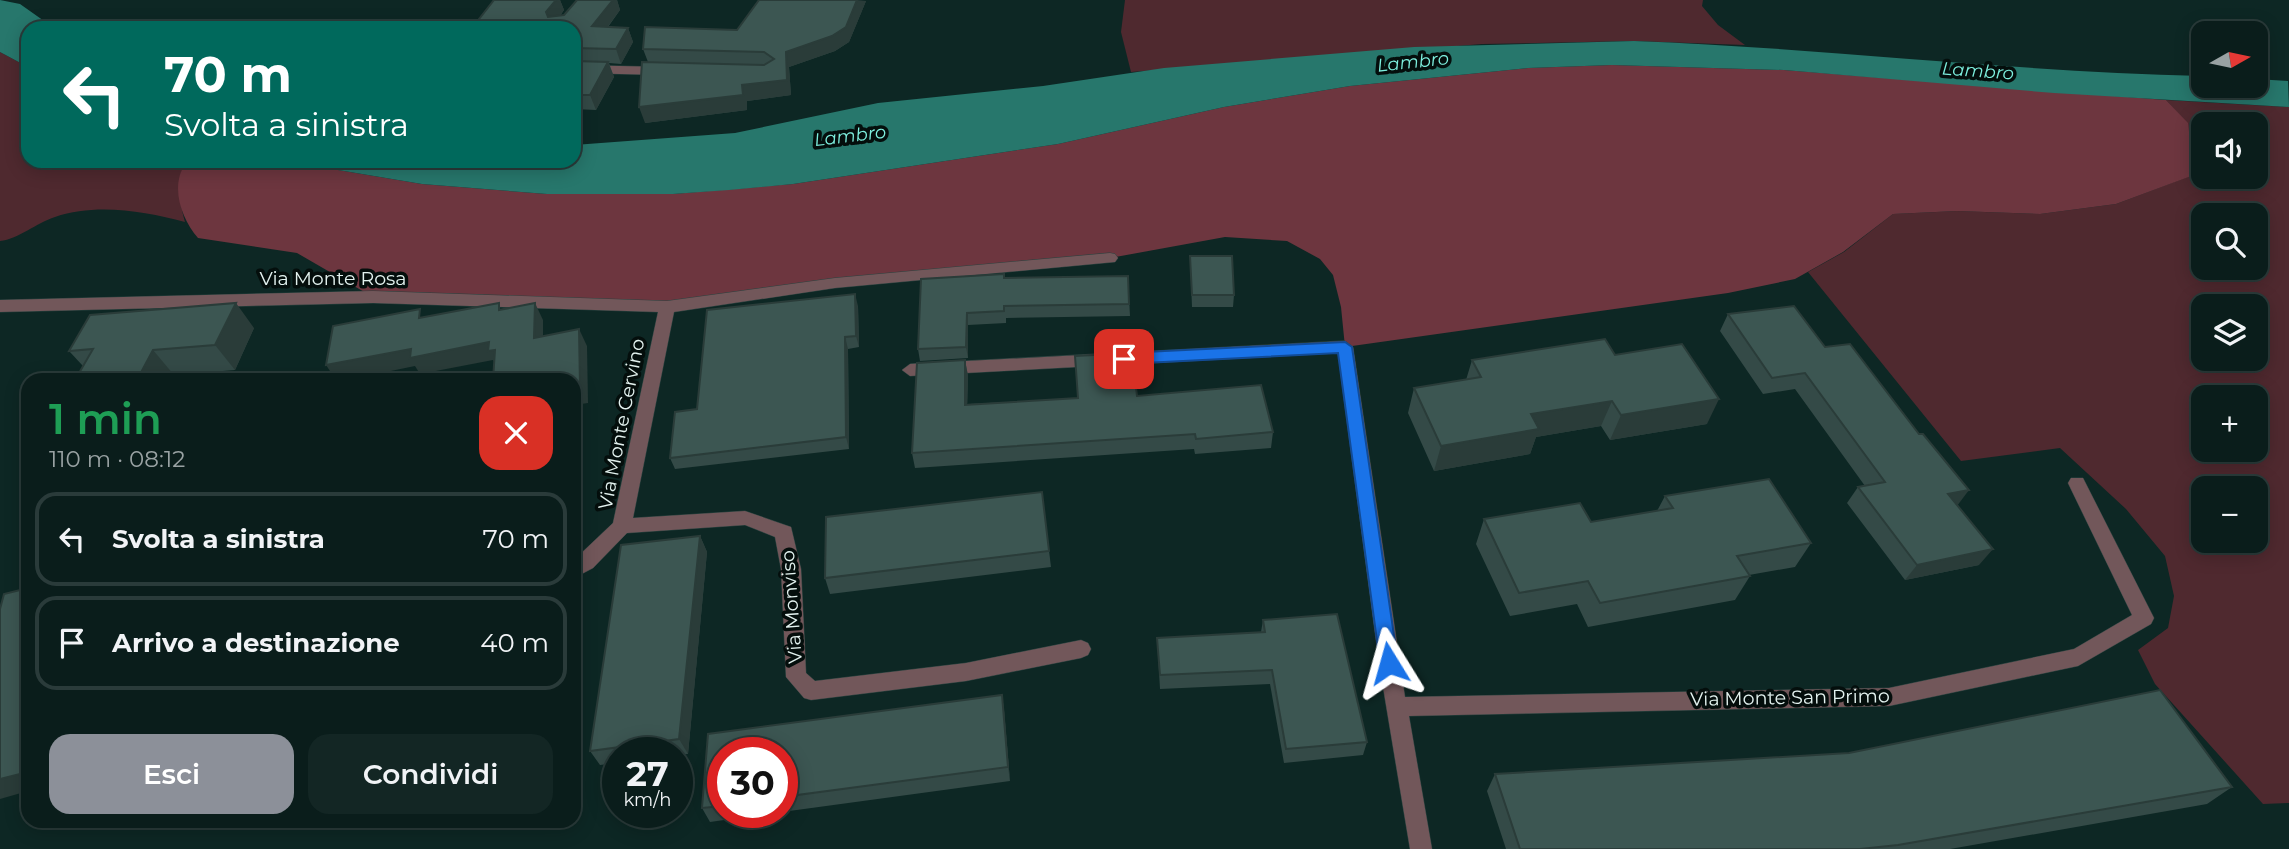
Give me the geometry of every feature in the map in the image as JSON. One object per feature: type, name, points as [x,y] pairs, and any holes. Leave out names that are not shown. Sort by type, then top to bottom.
[{"type":"street","points":[[581,69],[685,72]]},
{"type":"street","name":"Via Monte Rosa","points":[[0,306],[373,297],[667,307],[835,283],[1110,258]]},
{"type":"street","name":"Via Monte Cervino","points":[[581,565],[622,526],[667,307]]},
{"type":"street","points":[[910,370],[1345,347],[1396,706],[1421,849]]},
{"type":"street","name":"Via Monte San Primo","points":[[1396,706],[1889,697],[2078,657],[2144,618],[2077,483]]},
{"type":"street","name":"Via Monviso","points":[[622,526],[745,519],[784,533],[791,569],[796,677],[811,691],[966,672],[1081,649]]},
{"type":"shaded area","points":[[1125,0],[1703,0],[1702,6],[1718,25],[1745,45],[1634,41],[1482,44],[1131,72],[1121,32]]},
{"type":"shaded area","points":[[0,52],[21,63],[21,168],[183,168],[179,183],[185,222],[137,212],[87,210],[55,217],[0,241]]},
{"type":"shaded area","points":[[1612,65],[1784,70],[2166,100],[2188,123],[2191,176],[2116,204],[2040,214],[1957,211],[1893,214],[1843,252],[1795,279],[1728,293],[1345,347],[1341,307],[1333,275],[1320,259],[1287,241],[1225,237],[1110,258],[835,283],[667,307],[373,297],[297,253],[198,238],[182,211],[178,191],[183,168],[326,168],[422,184],[547,194],[673,194],[793,184],[1058,144],[1224,107],[1350,86],[1528,68]]},
{"type":"shaded area","points":[[2166,100],[2289,107],[2289,803],[2263,804],[2155,684],[2138,650],[2168,628],[2174,596],[2165,556],[2126,509],[2060,448],[1961,461],[1808,272],[1844,252],[1893,214],[1957,211],[2040,214],[2116,204],[2191,176],[2191,189],[2268,189],[2268,112],[2191,112],[2191,158],[2187,123]]},
{"type":"water","points":[[0,0],[20,4],[44,21],[21,21],[21,63],[0,52]]},
{"type":"water","name":"Lambro","points":[[1634,41],[2061,70],[2191,76],[2191,98],[2268,98],[2268,80],[2288,81],[2289,107],[2054,93],[1784,70],[1612,65],[1528,68],[1350,86],[1224,107],[1058,144],[793,184],[729,190],[673,194],[547,194],[422,184],[326,168],[581,168],[581,144],[735,133],[878,103],[1043,86],[1164,68],[1414,47]]},
{"type":"building","points":[[494,0],[556,0],[546,12],[548,17],[564,15],[577,0],[613,0],[592,26],[628,28],[616,49],[581,48],[581,21],[478,21]]},
{"type":"building","points":[[759,0],[857,0],[846,27],[832,36],[786,52],[787,80],[742,85],[743,95],[639,107],[642,62],[764,65],[774,59],[764,52],[643,49],[645,27],[737,30]]},
{"type":"building","points":[[581,61],[608,62],[590,95],[581,95]]},
{"type":"building","points":[[1190,256],[1232,256],[1234,295],[1192,295]]},
{"type":"building","points":[[1004,274],[1004,278],[1128,276],[1129,304],[1004,306],[1004,311],[967,313],[966,347],[918,349],[921,279]]},
{"type":"building","points":[[855,294],[856,336],[845,337],[846,437],[670,458],[675,412],[697,409],[707,310]]},
{"type":"building","points":[[236,303],[215,345],[153,350],[141,373],[79,373],[93,349],[69,351],[90,315]]},
{"type":"building","points":[[499,303],[499,310],[535,303],[534,338],[579,329],[580,373],[493,373],[495,350],[488,351],[489,342],[410,358],[411,349],[326,365],[333,326],[420,309],[419,318]]},
{"type":"building","points":[[1794,306],[1825,347],[1850,344],[1919,434],[1923,434],[1969,490],[1948,494],[1993,549],[1917,565],[1858,487],[1885,482],[1805,373],[1772,378],[1728,314]]},
{"type":"building","points":[[1605,339],[1615,355],[1682,344],[1719,399],[1621,415],[1612,401],[1531,414],[1539,429],[1441,446],[1414,388],[1481,377],[1472,360]]},
{"type":"building","points":[[1132,353],[1137,396],[1261,385],[1273,432],[1196,439],[1195,434],[912,453],[917,363],[965,360],[965,405],[1078,398],[1075,356]]},
{"type":"building","points":[[1769,479],[1811,543],[1737,556],[1750,576],[1600,603],[1588,581],[1519,593],[1484,519],[1580,503],[1591,522],[1673,508],[1665,496]]},
{"type":"building","points":[[1042,492],[1049,551],[825,578],[826,517]]},
{"type":"building","points":[[700,536],[679,737],[602,737],[602,749],[590,751],[621,545]]},
{"type":"building","points":[[21,590],[21,774],[0,779],[0,609],[4,594]]},
{"type":"building","points":[[1337,614],[1367,742],[1286,749],[1272,670],[1160,675],[1157,638],[1265,632],[1263,620]]},
{"type":"building","points":[[2160,690],[2232,787],[1898,845],[1860,849],[1520,849],[1495,774],[1849,753]]},
{"type":"building","points":[[1002,695],[1008,767],[798,795],[798,737],[708,737],[708,734]]},
{"type":"building","points":[[707,746],[707,808],[702,808]]},
{"type":"route","points":[[1124,359],[1345,347],[1344,356],[1389,663]]}]
